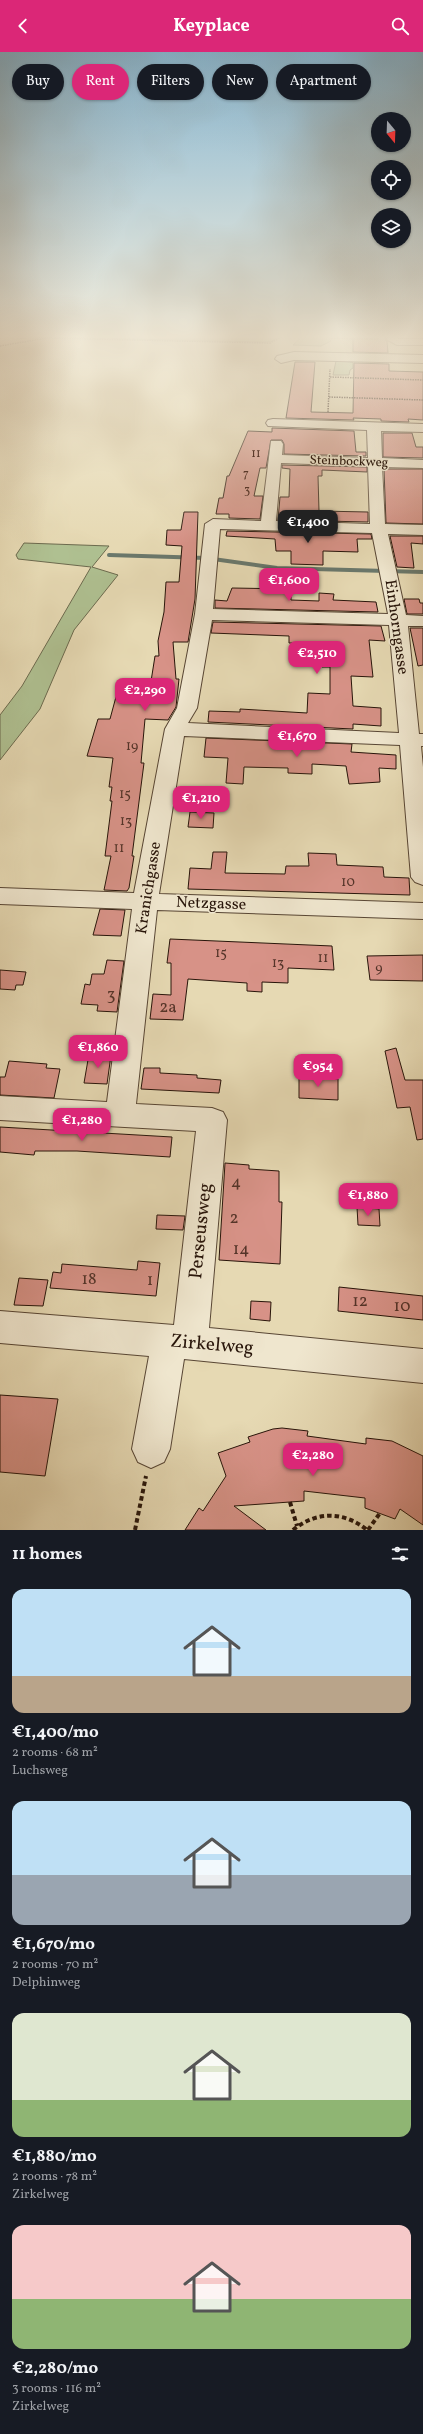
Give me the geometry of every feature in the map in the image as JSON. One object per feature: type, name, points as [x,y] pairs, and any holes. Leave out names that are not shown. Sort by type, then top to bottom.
[{"type":"street","points":[[273,423],[423,428]]},
{"type":"street","name":"Einhorngasse","points":[[374,426],[376,517],[380,529],[398,620],[416,740],[423,877]]},
{"type":"street","points":[[276,444],[268,526],[423,530]]},
{"type":"street","name":"Steinbockweg","points":[[275,459],[423,464]]},
{"type":"street","name":"Kranichgasse","points":[[120,1114],[145,902],[175,728],[187,708],[204,614],[213,524],[268,526]]},
{"type":"street","points":[[204,614],[423,621]]},
{"type":"street","points":[[175,728],[416,740]]},
{"type":"street","name":"Netzgasse","points":[[0,896],[423,911]]},
{"type":"street","points":[[0,1108],[120,1114]]},
{"type":"street","name":"Perseusweg","points":[[120,1114],[212,1120],[180,1342],[151,1449]]},
{"type":"street","name":"Zirkelweg","points":[[0,1327],[180,1342],[423,1366]]},
{"type":"path","points":[[328,425],[329,405]]},
{"type":"path","points":[[135,1530],[151,1449]]},
{"type":"path","points":[[290,1502],[297,1526]]},
{"type":"path","points":[[293,1530],[297,1526],[309,1520],[336,1515],[347,1516],[359,1522],[367,1530],[380,1514]]},
{"type":"green space","points":[[24,543],[109,546],[92,567],[118,575],[74,630],[40,709],[0,760],[0,715],[22,686],[91,567],[18,559],[16,555]]},
{"type":"building","points":[[288,405],[312,405],[311,412],[353,413],[353,405],[423,405],[423,420],[408,419],[409,422],[353,418],[354,420],[286,418]]},
{"type":"building","points":[[272,428],[354,431],[356,452],[366,452],[366,456],[284,454],[284,444],[282,440],[271,440],[266,468],[260,468],[254,496],[263,496],[260,519],[229,518],[229,514],[216,514],[219,498],[223,498],[227,476],[229,476],[248,431],[272,432]]},
{"type":"building","points":[[383,433],[412,433],[416,447],[423,447],[423,458],[383,457]]},
{"type":"building","points":[[282,465],[367,467],[367,472],[322,470],[322,476],[318,476],[319,511],[368,512],[368,522],[278,520],[280,497],[289,497],[290,469],[282,468]]},
{"type":"building","points":[[384,469],[423,469],[423,524],[386,523]]},
{"type":"building","points":[[184,512],[198,512],[195,599],[188,642],[173,642],[176,679],[179,679],[176,707],[168,720],[145,719],[141,763],[144,763],[129,888],[127,891],[104,890],[111,856],[105,856],[112,801],[110,801],[112,787],[109,787],[113,758],[87,756],[98,719],[110,719],[117,693],[149,694],[155,656],[159,656],[158,641],[164,612],[166,582],[179,582],[182,546],[166,545],[167,530],[181,530]]},
{"type":"building","points":[[227,531],[371,534],[372,539],[357,539],[358,552],[323,551],[323,565],[291,564],[291,551],[276,551],[275,539],[226,536]]},
{"type":"building","points":[[390,536],[423,536],[423,544],[411,543],[414,568],[397,567]]},
{"type":"building","points":[[232,588],[291,589],[291,600],[319,601],[319,593],[334,594],[333,600],[376,602],[378,612],[215,608],[215,600],[227,601]]},
{"type":"building","points":[[404,599],[419,599],[420,603],[423,603],[423,614],[407,614]]},
{"type":"building","points":[[213,622],[381,626],[385,641],[369,640],[373,677],[351,676],[353,706],[381,708],[381,726],[353,724],[353,729],[208,722],[209,711],[240,712],[240,709],[307,713],[308,693],[330,694],[330,667],[322,667],[325,644],[289,643],[289,636],[211,633]]},
{"type":"building","points":[[410,628],[423,628],[423,665],[418,666]]},
{"type":"building","points":[[206,738],[352,744],[351,752],[396,755],[396,769],[379,768],[380,782],[349,784],[346,766],[312,764],[312,774],[288,773],[288,768],[244,767],[243,784],[226,783],[228,758],[204,757]]},
{"type":"building","points":[[190,812],[214,813],[213,828],[188,827]]},
{"type":"building","points":[[213,852],[227,852],[225,873],[285,874],[286,866],[309,866],[308,853],[336,854],[337,865],[383,867],[384,877],[409,878],[410,895],[188,889],[190,868],[211,869]]},
{"type":"building","points":[[100,909],[125,910],[121,936],[93,935]]},
{"type":"building","points":[[170,939],[332,946],[334,970],[288,968],[288,983],[262,982],[262,992],[247,991],[247,983],[188,979],[183,1020],[150,1019],[153,994],[171,995],[171,963],[167,963]]},
{"type":"building","points":[[423,955],[423,981],[370,980],[367,956]]},
{"type":"building","points":[[107,960],[124,961],[117,1012],[97,1011],[98,1005],[81,1004],[85,984],[90,985],[92,974],[104,974]]},
{"type":"building","points":[[0,970],[26,972],[23,985],[16,985],[15,990],[0,989]]},
{"type":"building","points":[[396,1048],[405,1080],[423,1080],[423,1139],[417,1140],[410,1107],[397,1108],[385,1051]]},
{"type":"building","points":[[89,1054],[111,1055],[107,1084],[84,1083]]},
{"type":"building","points":[[9,1061],[47,1064],[46,1068],[60,1069],[54,1098],[0,1095],[0,1077],[5,1077]]},
{"type":"building","points":[[144,1068],[160,1068],[160,1073],[197,1075],[197,1078],[221,1080],[219,1093],[141,1089]]},
{"type":"building","points":[[299,1077],[338,1079],[338,1100],[299,1098]]},
{"type":"building","points":[[0,1127],[172,1137],[170,1157],[77,1151],[35,1151],[34,1155],[0,1152]]},
{"type":"building","points":[[225,1163],[249,1165],[249,1169],[279,1171],[279,1202],[282,1202],[280,1264],[219,1260]]},
{"type":"building","points":[[357,1207],[379,1209],[380,1226],[358,1225]]},
{"type":"building","points":[[157,1215],[185,1216],[183,1230],[156,1229]]},
{"type":"building","points":[[138,1261],[160,1263],[156,1296],[50,1288],[53,1272],[61,1273],[62,1264],[137,1270]]},
{"type":"building","points":[[19,1278],[48,1280],[43,1306],[14,1305]]},
{"type":"building","points":[[339,1287],[423,1296],[423,1320],[338,1311]]},
{"type":"building","points":[[251,1301],[271,1302],[270,1321],[250,1319]]},
{"type":"building","points":[[0,1395],[58,1399],[45,1476],[0,1472]]},
{"type":"building","points":[[282,1428],[308,1431],[307,1436],[366,1444],[366,1438],[392,1441],[423,1456],[423,1525],[400,1509],[395,1519],[365,1508],[365,1498],[304,1491],[304,1501],[234,1506],[266,1530],[185,1530],[199,1508],[203,1511],[226,1476],[218,1453],[250,1442],[248,1437],[273,1429]]},
{"type":"waterway","points":[[109,555],[206,558],[277,568],[423,572]]}]
